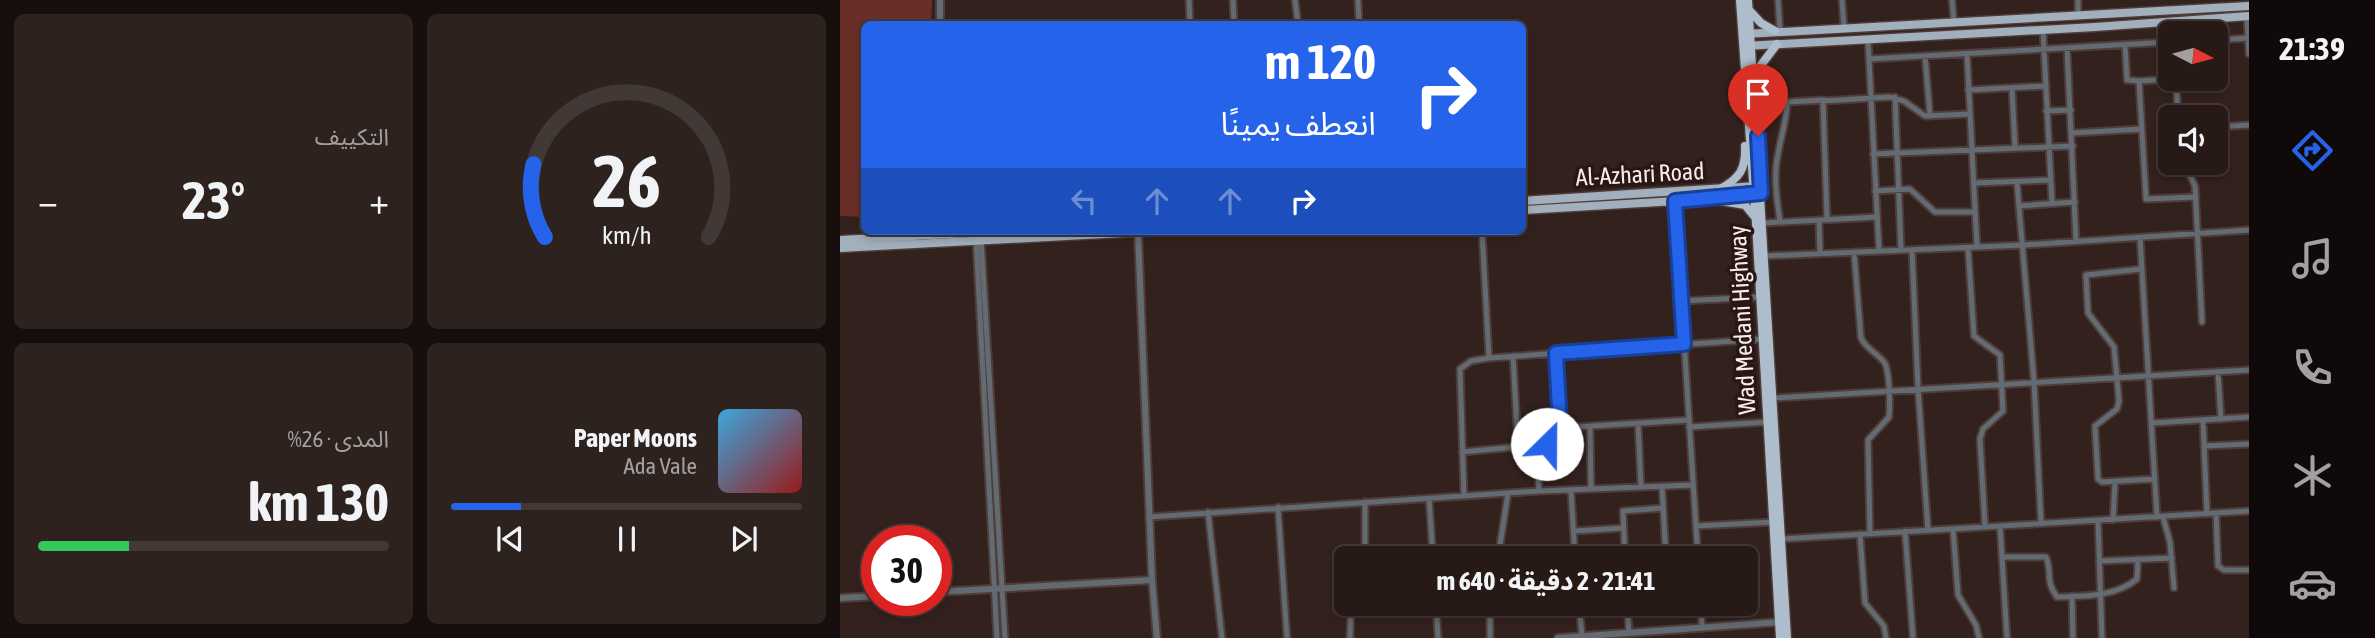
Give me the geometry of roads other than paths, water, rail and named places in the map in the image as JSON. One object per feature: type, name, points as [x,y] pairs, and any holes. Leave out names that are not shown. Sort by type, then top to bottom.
[{"type":"highway","name":"Wad Medani Highway","points":[[1741,0],[1754,75],[1757,190]]},
{"type":"highway","name":"Wad Medani Highway","points":[[1747,34],[1748,0]]},
{"type":"highway","points":[[1749,10],[1761,23],[1777,31]]},
{"type":"highway","points":[[1754,75],[1777,44]]},
{"type":"highway","name":"Wad Medani Highway","points":[[1748,46],[1744,70],[1765,256],[1782,539],[1783,622],[1780,638]]},
{"type":"highway","points":[[1720,189],[1739,178],[1744,168],[1741,78],[1744,70]]},
{"type":"highway","points":[[1710,199],[1745,205],[1760,223]]},
{"type":"highway","name":"Wad Medani Highway","points":[[1760,223],[1761,297],[1774,523],[1783,622],[1787,638]]},
{"type":"main road","points":[[1747,34],[2078,16],[2178,5],[2195,8],[2249,6]]},
{"type":"main road","points":[[2195,8],[2196,20]]},
{"type":"main road","points":[[1748,46],[2248,16]]},
{"type":"main road","name":"Al-Azhari Road","points":[[1526,210],[1720,189],[1757,190]]},
{"type":"main road","name":"Al-Azhari Road","points":[[1526,201],[1640,198],[1675,201],[1710,199],[1757,190]]},
{"type":"main road","points":[[840,240],[908,235]]},
{"type":"main road","points":[[956,235],[978,237]]},
{"type":"main road","points":[[840,248],[978,237],[1042,235]]},
{"type":"street","points":[[940,0],[940,21]]},
{"type":"street","points":[[1189,0],[1190,21]]},
{"type":"street","points":[[1233,0],[1234,21]]},
{"type":"street","points":[[1295,0],[1298,21]]},
{"type":"street","points":[[1358,0],[1359,21]]},
{"type":"street","points":[[1777,31],[1778,0]]},
{"type":"street","points":[[1842,0],[1844,29]]},
{"type":"street","points":[[1952,0],[1954,22]]},
{"type":"street","points":[[2078,0],[2078,16]]},
{"type":"street","points":[[2248,16],[2249,54]]},
{"type":"street","points":[[2043,30],[2052,204]]},
{"type":"street","points":[[2228,39],[2248,38]]},
{"type":"street","points":[[1868,40],[1879,250]]},
{"type":"street","points":[[1869,58],[2158,43]]},
{"type":"street","points":[[2125,45],[2127,80],[2158,80]]},
{"type":"street","points":[[2067,47],[2076,241]]},
{"type":"street","points":[[1967,54],[1977,247]]},
{"type":"street","points":[[1925,56],[1930,116]]},
{"type":"street","points":[[2139,81],[2146,200],[2196,197]]},
{"type":"street","points":[[1968,90],[2045,86]]},
{"type":"street","points":[[2011,88],[2015,147]]},
{"type":"street","points":[[1827,219],[1823,101],[1895,97],[1930,116],[1969,114]]},
{"type":"street","points":[[1895,97],[1901,250]]},
{"type":"street","points":[[1780,222],[1776,195],[1777,157],[1786,124],[1788,102],[1840,100]]},
{"type":"street","points":[[2046,111],[2071,110]]},
{"type":"street","points":[[2228,126],[2249,125]]},
{"type":"street","points":[[2072,133],[2141,129]]},
{"type":"street","points":[[1873,154],[2073,146]]},
{"type":"street","points":[[2190,175],[2196,197],[2202,322]]},
{"type":"street","points":[[1974,183],[2050,180]]},
{"type":"street","points":[[2017,183],[2034,381],[2041,523]]},
{"type":"street","points":[[1875,191],[1910,189],[1935,212],[1975,212]]},
{"type":"street","points":[[1675,201],[1697,546]]},
{"type":"street","points":[[2019,206],[2075,202]]},
{"type":"street","points":[[1760,223],[1877,217]]},
{"type":"street","points":[[1819,220],[1820,254]]},
{"type":"street","points":[[1765,256],[2024,245],[2249,230]]},
{"type":"street","points":[[1138,235],[1149,517],[1157,638]]},
{"type":"street","points":[[1482,235],[1489,358]]},
{"type":"street","points":[[978,237],[1005,638]]},
{"type":"street","points":[[978,237],[997,638]]},
{"type":"street","points":[[2140,237],[2155,479],[2160,517],[2170,542],[2174,588]]},
{"type":"street","points":[[1968,248],[1974,336],[2000,355],[2003,382],[2003,411],[1983,429],[1980,439],[1985,527]]},
{"type":"street","points":[[1912,250],[1928,530]]},
{"type":"street","points":[[1854,252],[1861,338],[1885,363],[1889,390],[1889,417],[1868,440],[1870,533]]},
{"type":"street","points":[[2141,269],[2086,275],[2088,313],[2114,347],[2118,377],[2119,405],[2097,423],[2095,429],[2098,479],[2102,482],[2155,479]]},
{"type":"street","points":[[1681,301],[1761,297]]},
{"type":"street","points":[[1464,496],[1460,369],[1471,361],[1763,339]]},
{"type":"street","points":[[1462,452],[1547,444],[1553,440],[1560,428],[1556,353]]},
{"type":"street","points":[[1513,356],[1518,447]]},
{"type":"street","points":[[1773,398],[2003,382],[2249,370]]},
{"type":"street","points":[[2218,372],[2221,419]]},
{"type":"street","points":[[2152,423],[2249,417]]},
{"type":"street","points":[[2203,420],[2207,514]]},
{"type":"street","points":[[1560,428],[1638,423],[1768,422]]},
{"type":"street","points":[[1638,423],[1641,487]]},
{"type":"street","points":[[1590,426],[1591,489]]},
{"type":"street","points":[[2205,446],[2249,444]]},
{"type":"street","points":[[1537,445],[1539,491]]},
{"type":"street","points":[[2113,520],[2115,482]]},
{"type":"street","points":[[1149,517],[1539,491],[1693,485]]},
{"type":"street","points":[[1662,486],[1665,546]]},
{"type":"street","points":[[1571,490],[1575,546]]},
{"type":"street","points":[[1500,546],[1508,493]]},
{"type":"street","points":[[1429,498],[1432,546]]},
{"type":"street","points":[[1365,502],[1365,546]]},
{"type":"street","points":[[1278,507],[1287,638]]},
{"type":"street","points":[[1624,546],[1623,511],[1663,508]]},
{"type":"street","points":[[1782,539],[2249,511]]},
{"type":"street","points":[[1208,512],[1222,638]]},
{"type":"street","points":[[2216,513],[2218,566],[2224,570],[2249,570]]},
{"type":"street","points":[[2098,520],[2102,638]]},
{"type":"street","points":[[1696,526],[1774,523]]},
{"type":"street","points":[[2000,526],[2007,638]]},
{"type":"street","points":[[1575,531],[1623,528]]},
{"type":"street","points":[[1953,529],[1958,595],[1976,625],[1979,638]]},
{"type":"street","points":[[1905,531],[1913,638]]},
{"type":"street","points":[[1860,534],[1865,603],[1884,626],[1886,638]]},
{"type":"street","points":[[2002,557],[2046,557],[2049,560],[2049,585],[2057,597],[2100,594],[2124,589],[2137,579],[2138,559]]},
{"type":"street","points":[[2099,561],[2172,558]]},
{"type":"street","points":[[952,591],[1152,580]]},
{"type":"street","points":[[2073,596],[2073,638]]},
{"type":"street","points":[[840,598],[861,597]]},
{"type":"street","points":[[1350,638],[1351,616]]},
{"type":"street","points":[[1437,616],[1438,638]]},
{"type":"street","points":[[1490,616],[1490,638]]},
{"type":"street","points":[[1580,616],[1582,637]]},
{"type":"street","points":[[1628,616],[1629,633]]},
{"type":"street","points":[[1702,616],[1702,628]]},
{"type":"street","points":[[1558,638],[1629,633],[1642,635],[1783,622]]},
{"type":"street","points":[[1692,629],[1693,638]]}]
